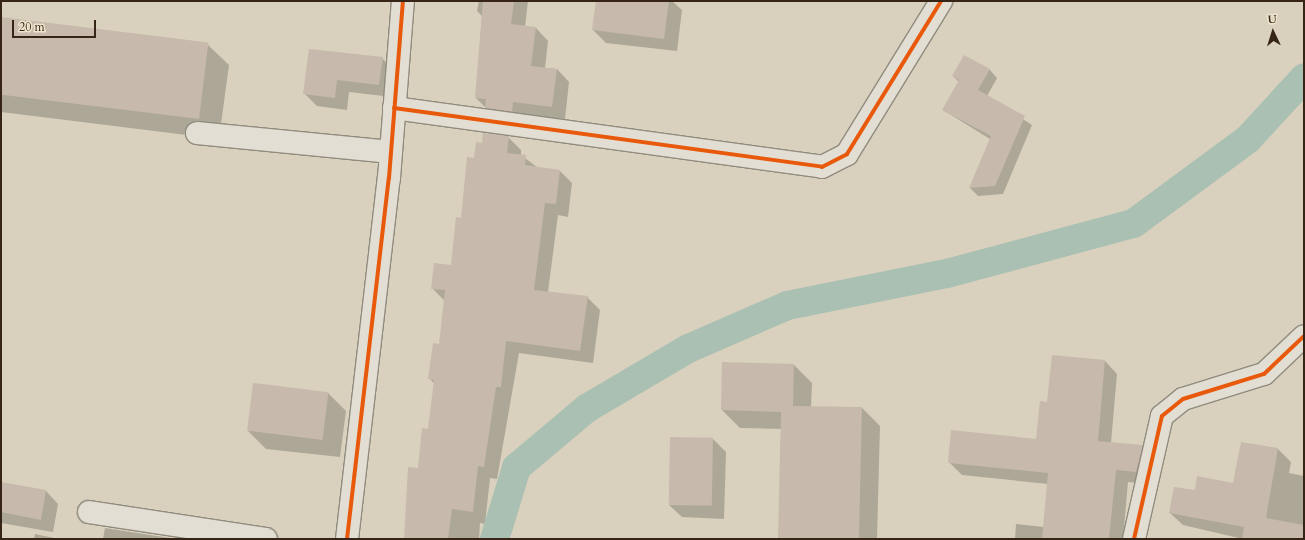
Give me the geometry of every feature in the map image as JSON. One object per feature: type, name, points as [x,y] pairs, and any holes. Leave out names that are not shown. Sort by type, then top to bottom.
[{"type":"street","points":[[347,539],[391,152],[403,1]]},
{"type":"street","points":[[394,108],[822,167],[847,154],[941,1]]},
{"type":"street","points":[[197,133],[391,152]]},
{"type":"street","points":[[1134,539],[1162,416],[1183,399],[1264,374],[1304,336]]},
{"type":"street","points":[[89,512],[266,539]]},
{"type":"building","points":[[483,1],[514,1],[511,24],[536,27],[531,66],[557,69],[552,107],[513,102],[512,112],[485,108],[486,99],[475,98]]},
{"type":"building","points":[[596,1],[669,1],[664,39],[592,30]]},
{"type":"building","points":[[1,17],[208,42],[199,119],[1,95]]},
{"type":"building","points":[[309,49],[383,57],[379,85],[337,80],[335,98],[303,94]]},
{"type":"building","points":[[964,55],[990,69],[978,90],[1025,116],[995,186],[969,188],[991,136],[942,110],[959,80],[952,76]]},
{"type":"building","points":[[483,133],[509,136],[507,153],[526,155],[525,165],[560,170],[556,204],[545,203],[534,290],[588,296],[580,351],[506,341],[501,387],[496,387],[484,467],[478,466],[473,512],[452,509],[448,539],[404,539],[408,467],[418,468],[422,428],[428,429],[434,380],[428,379],[433,343],[439,344],[445,290],[431,289],[434,263],[451,265],[456,217],[461,218],[467,157],[474,158],[476,142],[482,143]]},
{"type":"building","points":[[1052,355],[1105,360],[1098,441],[1143,445],[1136,472],[1116,470],[1109,539],[1042,539],[1048,473],[948,463],[951,430],[1036,439],[1040,401],[1047,402]]},
{"type":"building","points":[[722,362],[794,364],[793,406],[862,407],[859,539],[778,539],[781,412],[721,410]]},
{"type":"building","points":[[253,383],[328,392],[323,440],[247,431]]},
{"type":"building","points":[[670,437],[713,438],[712,506],[669,505]]},
{"type":"building","points":[[1241,442],[1278,448],[1266,518],[1304,525],[1304,539],[1242,539],[1244,527],[1169,513],[1174,487],[1195,490],[1197,476],[1233,483]]},
{"type":"building","points":[[1,482],[46,490],[41,520],[1,512]]},
{"type":"waterway","points":[[494,539],[516,467],[586,408],[688,348],[787,305],[950,272],[1133,223],[1247,139],[1304,77]]},
{"type":"cycle path","points":[[347,539],[389,178],[403,1]]},
{"type":"cycle path","points":[[394,108],[822,167],[847,154],[941,1]]},
{"type":"cycle path","points":[[1134,539],[1162,416],[1183,399],[1264,374],[1304,336]]}]
